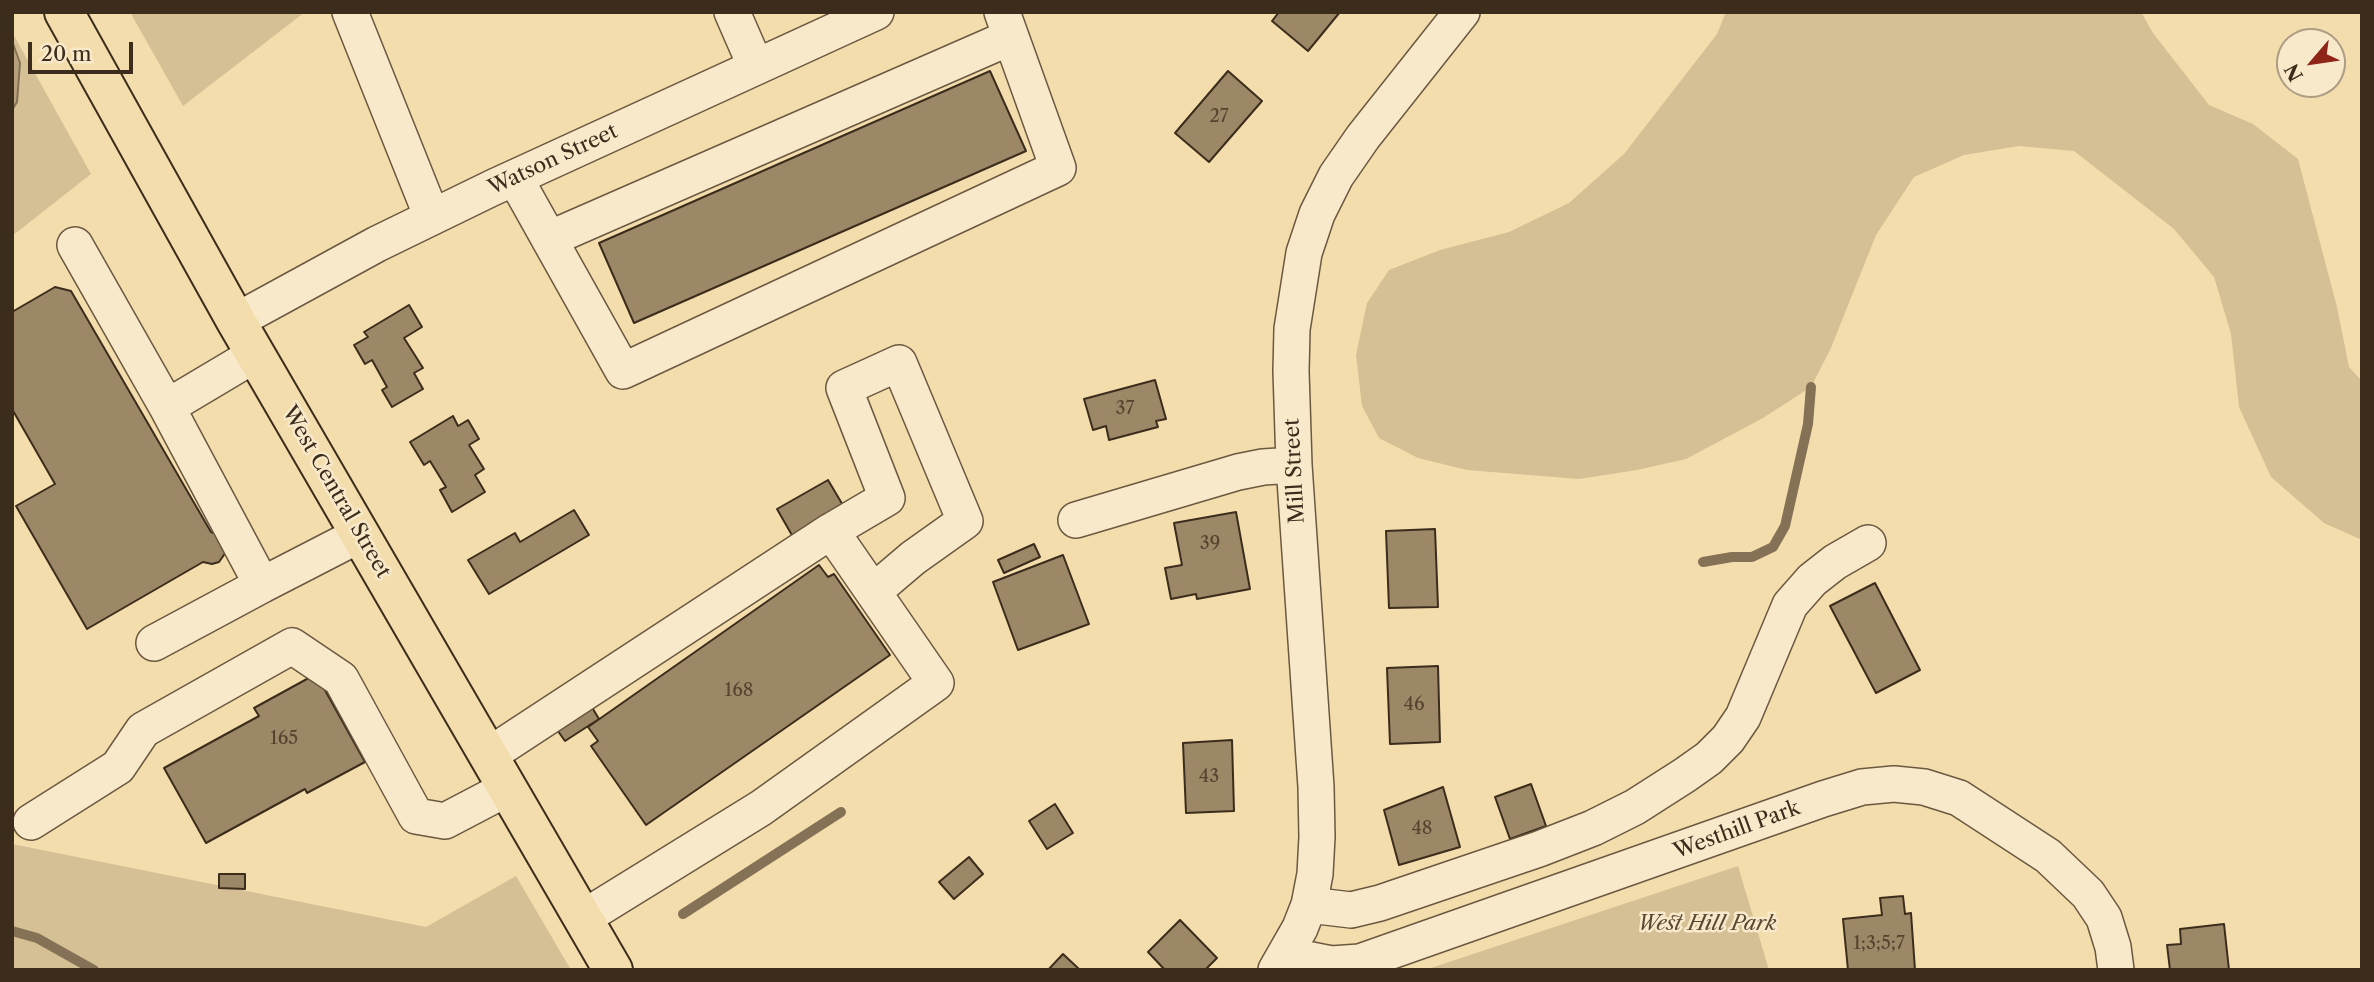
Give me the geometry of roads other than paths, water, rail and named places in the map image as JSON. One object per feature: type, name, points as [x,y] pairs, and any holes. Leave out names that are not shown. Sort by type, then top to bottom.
[{"type":"main road","name":"West Central Street","points":[[64,12],[236,321],[612,970]]},
{"type":"street","points":[[349,12],[432,217]]},
{"type":"street","points":[[732,12],[756,67]]},
{"type":"street","name":"Watson Street","points":[[236,321],[432,217],[876,12]]},
{"type":"street","name":"Mill Street","points":[[1281,962],[1309,905],[1315,874],[1317,837],[1294,465],[1291,372],[1292,329],[1304,253],[1317,214],[1336,176],[1363,137],[1462,12]]},
{"type":"street","points":[[515,178],[549,239],[623,371],[1058,169],[1006,24],[549,239]]},
{"type":"street","points":[[75,245],[167,407],[262,584]]},
{"type":"street","points":[[167,407],[256,354]]},
{"type":"street","points":[[489,755],[831,531],[887,498],[844,388],[899,363],[965,521],[913,558],[873,593]]},
{"type":"street","points":[[1076,520],[1238,472],[1294,465]]},
{"type":"street","points":[[583,918],[761,808],[936,683],[831,531]]},
{"type":"street","points":[[153,643],[361,534]]},
{"type":"street","points":[[1309,905],[1351,909],[1380,903],[1539,849],[1593,828],[1635,807],[1685,775],[1709,758],[1728,739],[1743,717],[1790,605],[1812,580],[1835,562],[1868,543]]},
{"type":"street","points":[[32,822],[118,767],[143,730],[292,646],[341,679],[416,816],[445,821],[508,788]]},
{"type":"street","name":"Westhill Park","points":[[1281,962],[1360,962],[1823,799],[1862,788],[1894,784],[1924,787],[1959,798],[2048,856],[2088,894],[2104,918],[2113,947],[2116,970]]},
{"type":"waterway","points":[[1703,562],[1752,557],[1773,547],[1785,526],[1808,424],[1811,387]]},
{"type":"waterway","points":[[683,914],[841,812]]},
{"type":"waterway","points":[[12,931],[37,938],[94,970]]},
{"type":"park label","name":"West Hill Park","points":[[1707,924]]}]
